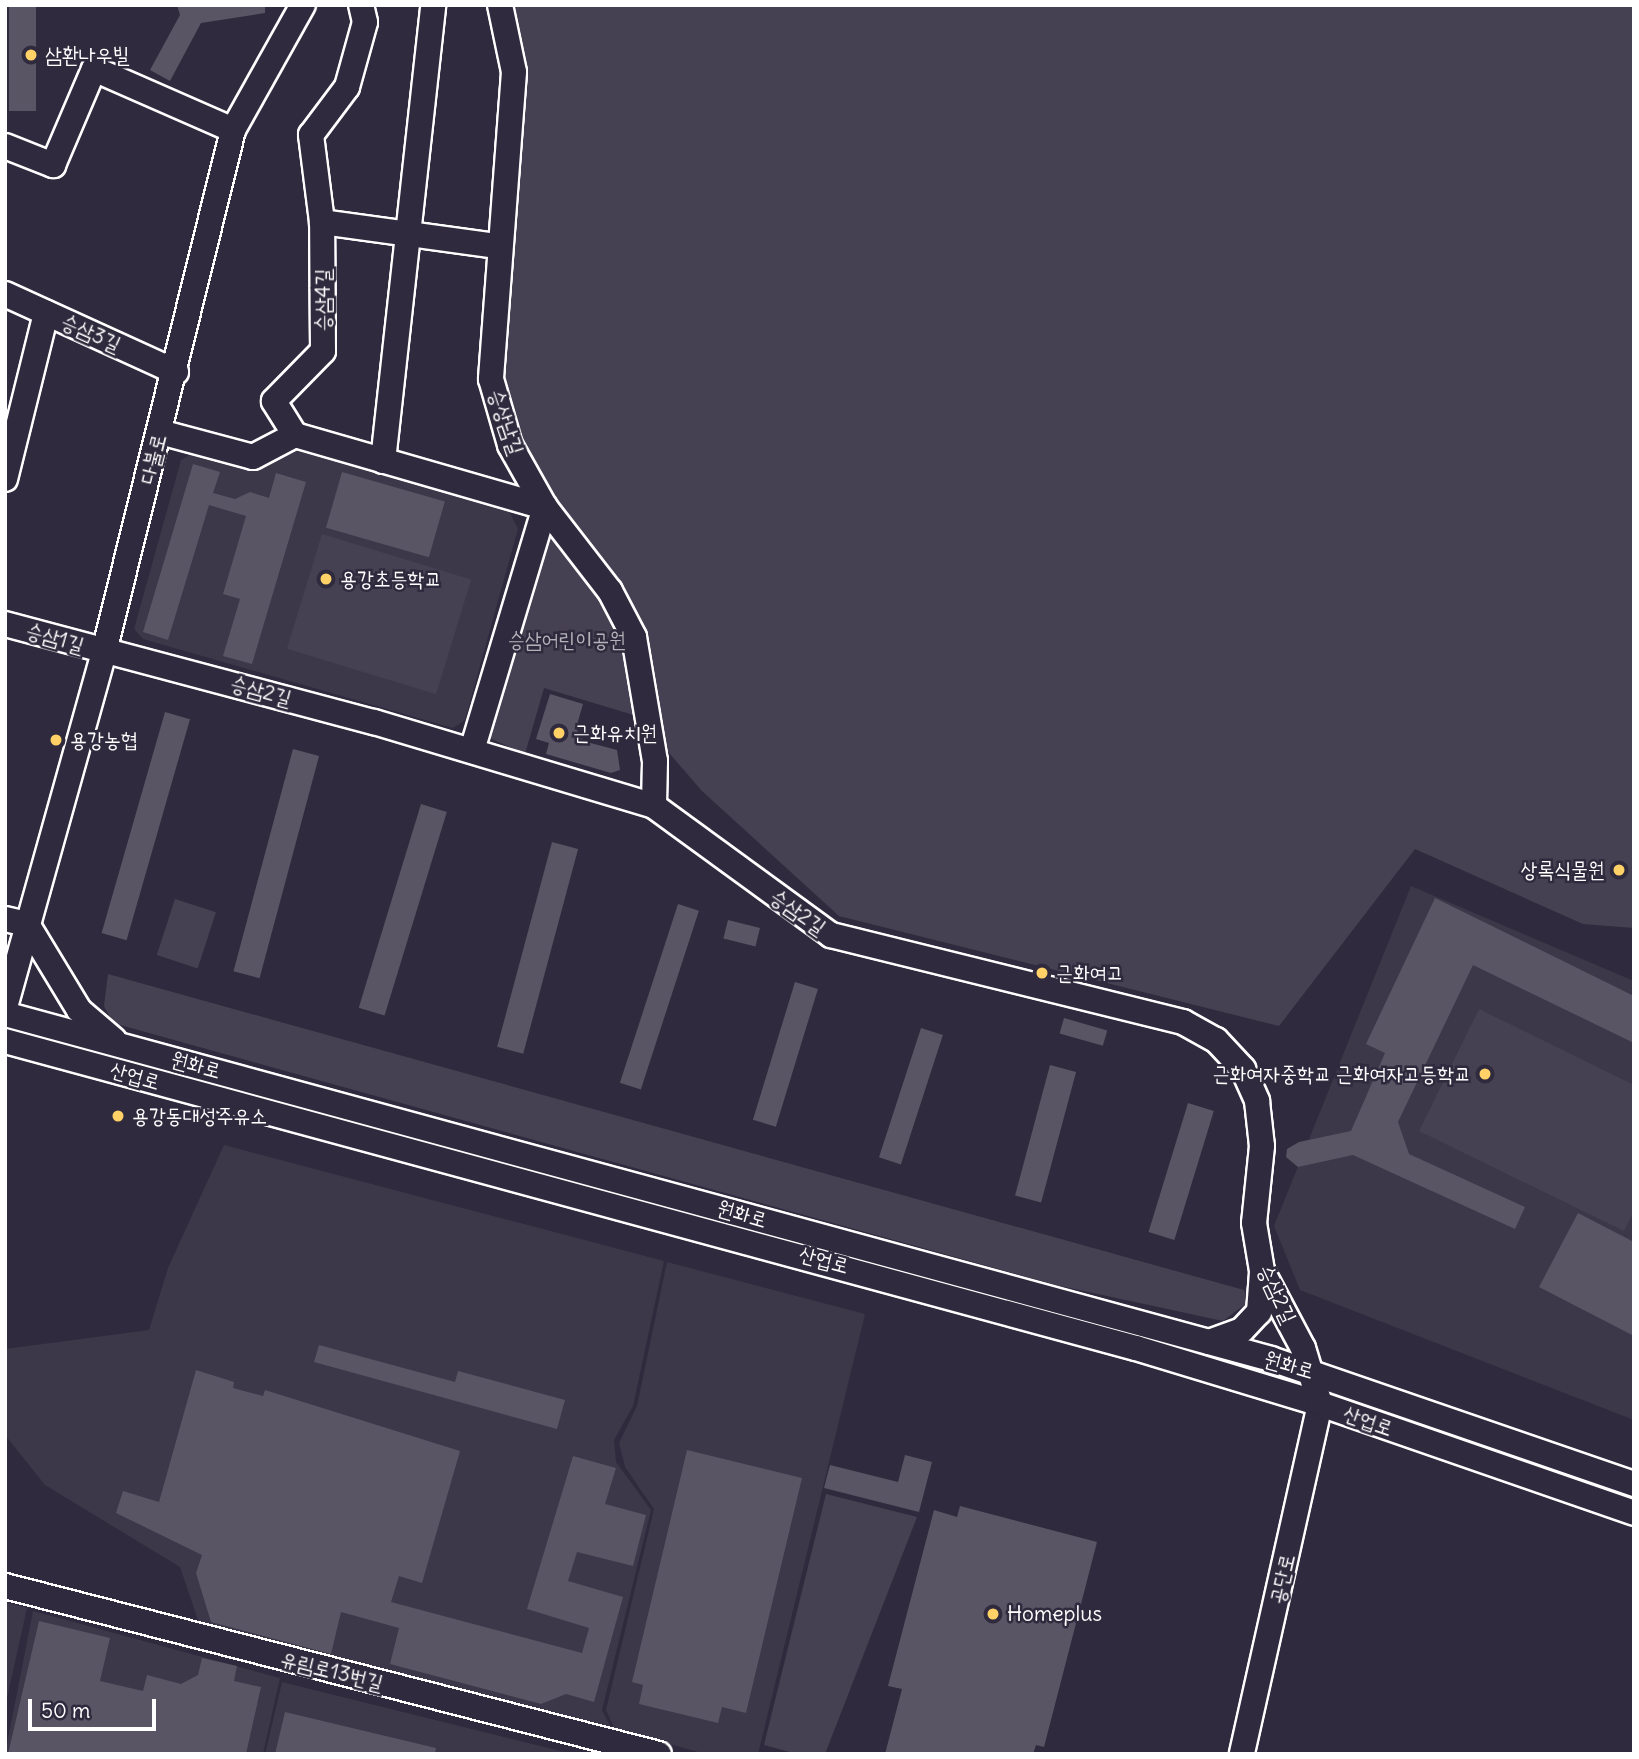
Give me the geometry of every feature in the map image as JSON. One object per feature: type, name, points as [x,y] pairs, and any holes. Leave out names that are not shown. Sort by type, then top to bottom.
[{"type":"street","name":"다불로","points":[[5,1006],[16,922],[104,652],[176,372],[233,130],[303,5]]},
{"type":"street","name":"승삼4길","points":[[295,435],[274,401],[323,351],[322,222],[311,135],[348,88],[365,22],[361,5]]},
{"type":"street","points":[[383,461],[433,5]]},
{"type":"street","name":"승상남길","points":[[500,5],[514,56],[498,246],[491,379],[510,445],[545,507],[610,591],[634,637],[655,761],[654,806]]},
{"type":"street","points":[[5,146],[53,165],[94,69],[233,130]]},
{"type":"street","points":[[322,222],[498,246]]},
{"type":"street","name":"승삼3길","points":[[5,293],[176,372]]},
{"type":"street","points":[[5,479],[46,313]]},
{"type":"street","points":[[160,432],[253,457],[295,435],[545,507],[472,750]]},
{"type":"street","name":"승삼1길","points":[[5,624],[104,652]]},
{"type":"street","name":"승삼2길","points":[[104,652],[472,750],[654,806],[831,935],[1183,1022],[1216,1040],[1242,1069],[1257,1101],[1262,1146],[1254,1223],[1262,1271],[1310,1371],[1320,1404]]},
{"type":"street","points":[[5,936],[16,922],[79,1010],[120,1045]]},
{"type":"street","name":"원화로","points":[[5,1014],[1209,1342],[1310,1371],[1631,1479]]},
{"type":"street","name":"산업로","points":[[5,1041],[861,1270],[1320,1404],[1634,1513]]},
{"type":"street","points":[[1209,1342],[1242,1329],[1259,1312],[1262,1271]]},
{"type":"street","name":"공단로","points":[[1241,1754],[1320,1404]]},
{"type":"street","name":"유림로13번길","points":[[5,1586],[659,1754]]},
{"type":"shaded area","name":"용강초등학교","points":[[299,446],[507,507],[518,529],[465,720],[453,728],[143,639],[134,629],[181,460],[199,450]]},
{"type":"shaded area","name":"근화여자중학교 근화여자고등학교","points":[[1411,886],[1634,981],[1634,1420],[1300,1290],[1274,1226]]},
{"type":"shaded area","points":[[224,1145],[664,1261],[633,1406],[614,1440],[616,1462],[651,1510],[602,1710],[610,1726],[199,1623],[180,1567],[45,1485],[5,1435],[5,1349],[149,1330],[168,1268]]},
{"type":"shaded area","points":[[667,1262],[865,1314],[758,1754],[705,1754],[614,1728],[606,1710],[654,1509],[625,1467],[619,1443],[637,1406]]},
{"type":"shaded area","points":[[5,1602],[27,1608],[5,1707]]},
{"type":"shaded area","points":[[33,1611],[280,1678],[263,1754],[5,1754]]},
{"type":"shaded area","points":[[282,1682],[573,1754],[265,1754]]},
{"type":"green space","points":[[500,5],[1634,5],[1634,928],[1583,924],[1415,849],[1279,1026],[839,916],[702,791],[663,746],[641,632],[513,444],[499,388],[519,62]]},
{"type":"green space","points":[[322,534],[471,580],[436,694],[287,649]]},
{"type":"green space","name":"승삼어린이공원","points":[[564,537],[605,596],[626,648],[637,716],[544,688],[525,754],[485,736],[541,540]]},
{"type":"green space","points":[[175,899],[216,912],[198,968],[157,955]]},
{"type":"green space","points":[[108,974],[1244,1290],[1248,1302],[1223,1321],[1056,1285],[113,1023],[104,1006]]},
{"type":"green space","points":[[1479,1009],[1634,1085],[1634,1211],[1624,1231],[1419,1131]]},
{"type":"green space","points":[[826,1494],[917,1517],[825,1754],[797,1754],[764,1745]]},
{"type":"building","name":"삼환나우빌","points":[[9,5],[36,5],[36,111],[9,111]]},
{"type":"building","name":"삼환나우빌","points":[[177,5],[265,5],[265,13],[201,23],[170,81],[150,70],[180,15]]},
{"type":"building","points":[[193,464],[220,472],[213,493],[235,499],[250,492],[269,498],[276,473],[306,482],[252,664],[223,656],[240,599],[223,594],[246,516],[209,505],[168,640],[143,632]]},
{"type":"building","points":[[342,472],[445,501],[429,557],[326,528]]},
{"type":"building","name":"근화유치원","points":[[550,694],[583,704],[576,728],[583,741],[617,750],[620,770],[611,773],[546,754],[549,743],[536,739]]},
{"type":"building","points":[[165,712],[190,719],[127,940],[102,933]]},
{"type":"building","points":[[293,749],[319,756],[260,978],[233,971]]},
{"type":"building","points":[[421,804],[447,812],[385,1016],[359,1008]]},
{"type":"building","points":[[552,842],[578,849],[523,1054],[497,1047]]},
{"type":"building","points":[[1435,898],[1634,996],[1634,1043],[1473,965],[1398,1122],[1409,1154],[1525,1207],[1515,1229],[1353,1155],[1298,1167],[1286,1157],[1287,1149],[1299,1142],[1351,1131],[1385,1053],[1366,1044]]},
{"type":"building","points":[[678,904],[699,911],[641,1090],[620,1083]]},
{"type":"building","points":[[728,920],[760,928],[755,946],[723,938]]},
{"type":"building","points":[[795,982],[818,989],[776,1127],[753,1120]]},
{"type":"building","points":[[1064,1018],[1107,1030],[1103,1046],[1060,1033]]},
{"type":"building","points":[[921,1028],[943,1035],[901,1164],[879,1157]]},
{"type":"building","points":[[1050,1065],[1076,1072],[1041,1202],[1015,1195]]},
{"type":"building","points":[[1188,1103],[1214,1111],[1174,1240],[1149,1232]]},
{"type":"building","points":[[1578,1213],[1634,1242],[1634,1336],[1539,1287]]},
{"type":"building","points":[[319,1345],[455,1382],[458,1371],[565,1400],[557,1429],[314,1362]]},
{"type":"building","points":[[196,1370],[234,1382],[233,1388],[263,1396],[265,1390],[460,1451],[422,1583],[399,1576],[391,1602],[582,1653],[589,1628],[527,1609],[573,1456],[616,1468],[605,1504],[646,1515],[633,1566],[577,1552],[568,1581],[623,1597],[594,1702],[566,1694],[541,1704],[390,1664],[399,1628],[341,1612],[331,1654],[211,1622],[196,1573],[202,1555],[116,1513],[123,1491],[159,1502]]},
{"type":"building","points":[[687,1450],[802,1478],[746,1713],[722,1707],[718,1723],[639,1704],[643,1685],[632,1682]]},
{"type":"building","points":[[905,1455],[932,1462],[919,1512],[824,1488],[830,1465],[898,1482]]},
{"type":"building","name":"Homeplus","points":[[960,1506],[1097,1542],[1044,1747],[1036,1745],[1033,1754],[885,1754],[902,1689],[888,1686],[934,1510],[957,1517]]},
{"type":"building","points":[[39,1621],[110,1638],[100,1681],[143,1691],[147,1675],[181,1684],[198,1675],[202,1658],[237,1666],[234,1681],[261,1687],[246,1754],[8,1754]]},
{"type":"building","points":[[285,1712],[436,1748],[435,1754],[275,1754]]},
{"type":"place","name":"삼환나우빌","points":[[31,55]]},
{"type":"place","name":"용강초등학교","points":[[326,579]]},
{"type":"place","name":"근화유치원","points":[[559,733]]},
{"type":"place","name":"용강농협","points":[[56,740]]},
{"type":"place","name":"상록식물원","points":[[1619,870]]},
{"type":"place","name":"근화여고","points":[[1042,973]]},
{"type":"place","name":"근화여자중학교 근화여자고등학교","points":[[1485,1074]]},
{"type":"place","name":"용강동대성주유소","points":[[118,1116]]},
{"type":"place","name":"Homeplus","points":[[993,1614]]}]
